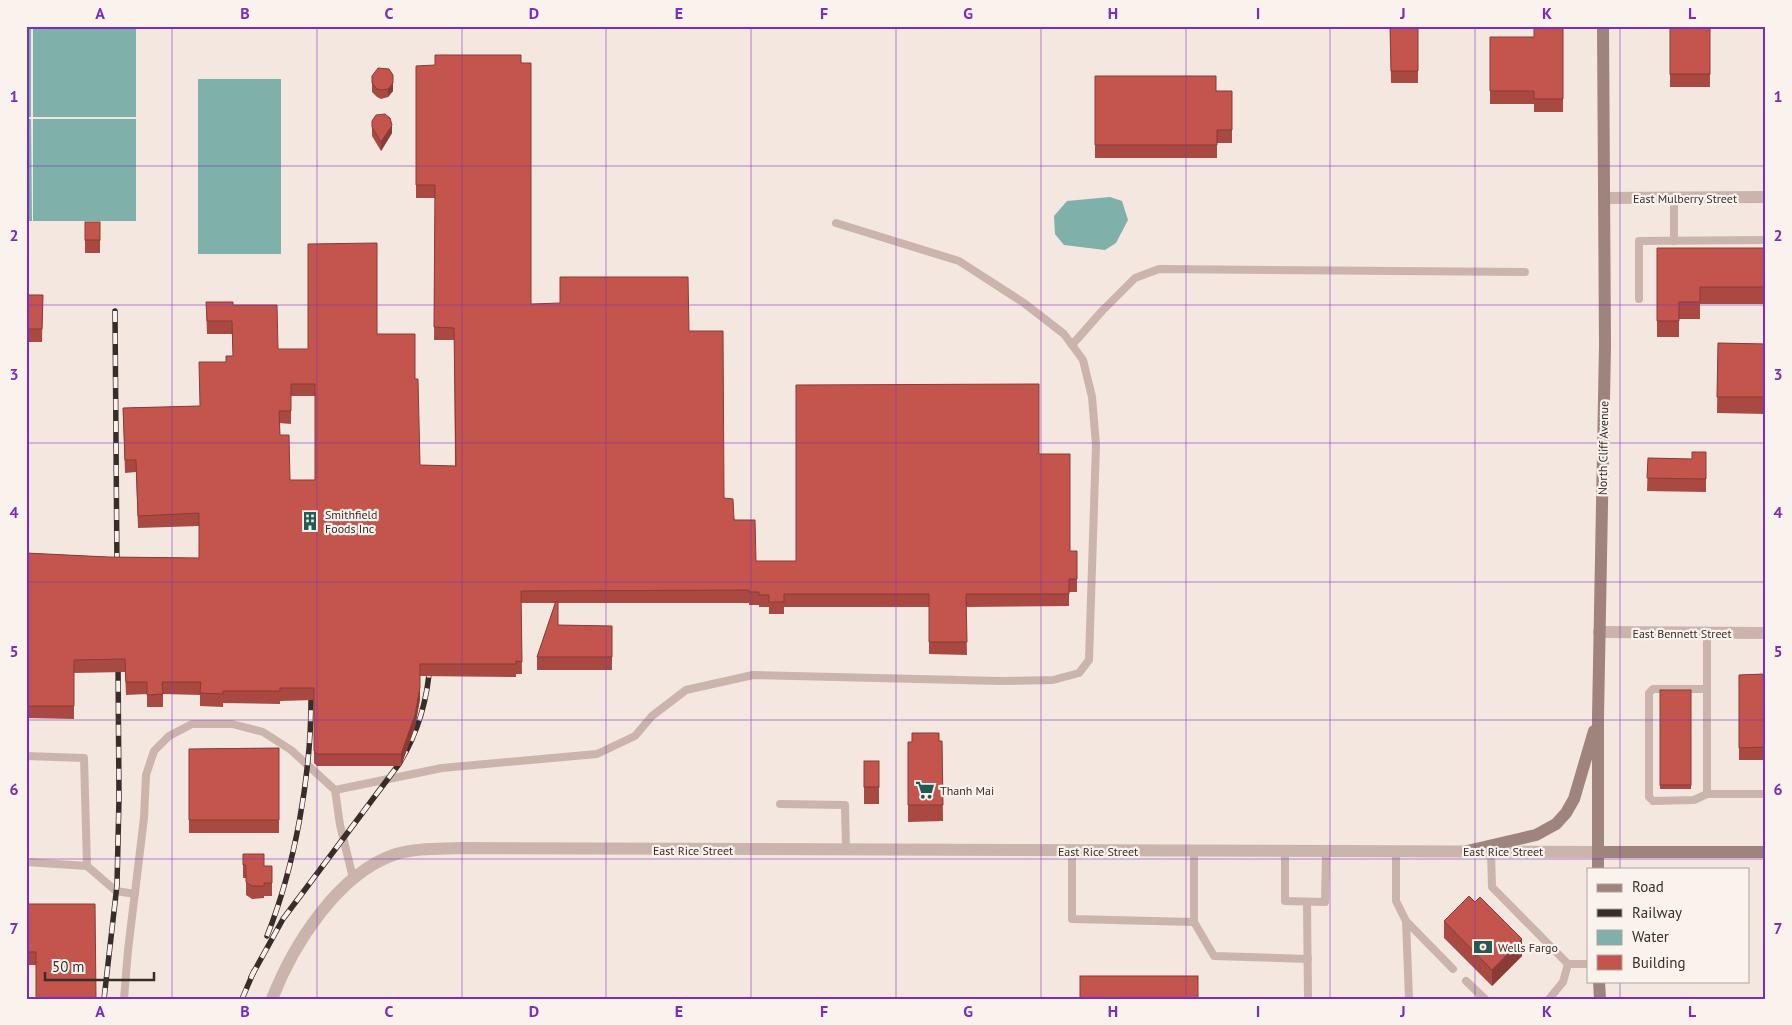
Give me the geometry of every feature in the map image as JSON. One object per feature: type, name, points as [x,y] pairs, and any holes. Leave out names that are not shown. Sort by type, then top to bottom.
[{"type":"main road","name":"North Cliff Avenue","points":[[1598,868],[1599,632],[1605,346],[1603,26]]},
{"type":"main road","points":[[1467,851],[1536,835],[1556,824],[1566,813],[1574,799],[1598,717]]},
{"type":"main road","name":"East Rice Street","points":[[1598,852],[1766,852]]},
{"type":"main road","points":[[1599,982],[1600,999]]},
{"type":"street","name":"East Mulberry Street","points":[[1604,198],[1766,197]]},
{"type":"street","name":"East Bennett Street","points":[[1599,632],[1766,633]]},
{"type":"street","name":"East Rice Street","points":[[272,999],[303,937],[322,911],[353,878],[380,861],[396,854],[430,849],[1598,852]]},
{"type":"lane","points":[[1674,198],[1674,241]]},
{"type":"lane","points":[[335,790],[442,768],[597,754],[635,736],[652,716],[686,690],[753,675],[1001,681],[1053,680],[1079,673],[1089,660],[1096,445],[1092,397],[1083,360],[1064,334],[1024,303],[958,261],[836,223]]},
{"type":"lane","points":[[1639,299],[1639,241],[1766,240]]},
{"type":"lane","points":[[1072,345],[1135,278],[1159,269],[1525,272]]},
{"type":"lane","points":[[1707,633],[1707,794]]},
{"type":"lane","points":[[1707,689],[1653,690],[1649,693],[1649,797],[1653,801],[1694,800],[1707,794],[1766,794]]},
{"type":"lane","points":[[124,999],[134,894],[144,818],[146,775],[154,751],[169,736],[192,724],[232,724],[263,732],[291,750],[335,790],[340,825],[353,878]]},
{"type":"lane","points":[[26,756],[84,758],[87,866]]},
{"type":"lane","points":[[780,804],[846,805],[846,850]]},
{"type":"lane","points":[[1072,850],[1072,919],[1194,922]]},
{"type":"lane","points":[[1194,851],[1194,922],[1214,956],[1308,958]]},
{"type":"lane","points":[[1285,851],[1285,902],[1325,902],[1326,851]]},
{"type":"lane","points":[[1396,851],[1396,900],[1406,922],[1453,969]]},
{"type":"lane","points":[[1491,851],[1492,886],[1568,964],[1587,964]]},
{"type":"lane","points":[[26,862],[87,866],[116,891],[134,894]]},
{"type":"lane","points":[[1308,902],[1308,999]]},
{"type":"lane","points":[[1406,922],[1409,999]]},
{"type":"lane","points":[[1549,999],[1563,982],[1568,964]]},
{"type":"lane","points":[[1466,981],[1484,999]]},
{"type":"water","points":[[26,26],[31,26],[31,117],[26,117]]},
{"type":"water","points":[[33,26],[136,26],[136,117],[33,117]]},
{"type":"water","points":[[198,79],[281,79],[281,254],[198,254]]},
{"type":"water","points":[[26,119],[31,119],[32,221],[26,221]]},
{"type":"water","points":[[33,119],[136,119],[136,221],[33,221]]},
{"type":"water","points":[[1110,197],[1122,201],[1128,220],[1116,243],[1105,250],[1064,245],[1055,234],[1054,216],[1067,201]]},
{"type":"building","points":[[1390,26],[1418,26],[1418,71],[1391,71]]},
{"type":"building","points":[[1534,26],[1563,26],[1563,99],[1534,99],[1534,91],[1490,91],[1490,37],[1534,37]]},
{"type":"building","points":[[1670,26],[1710,26],[1710,74],[1670,74]]},
{"type":"building","points":[[435,55],[521,55],[521,63],[531,63],[531,304],[560,303],[560,277],[688,277],[689,331],[723,331],[724,498],[733,499],[734,520],[755,520],[756,561],[796,561],[796,385],[1039,384],[1039,454],[1070,454],[1070,551],[1077,551],[1077,579],[1069,579],[1069,594],[966,594],[967,642],[929,642],[929,594],[784,594],[784,602],[769,602],[769,595],[759,595],[759,592],[749,592],[749,590],[521,591],[522,662],[516,661],[516,664],[420,664],[420,687],[415,715],[401,754],[317,754],[314,751],[314,688],[280,688],[280,691],[223,691],[223,694],[200,693],[201,682],[162,682],[163,694],[147,695],[147,682],[126,682],[125,659],[74,660],[74,706],[26,706],[26,553],[108,557],[199,558],[199,513],[138,516],[136,460],[125,460],[123,408],[200,406],[199,362],[226,362],[226,356],[233,356],[232,321],[207,321],[206,302],[233,302],[233,305],[277,305],[278,349],[308,349],[308,244],[377,243],[377,334],[415,334],[415,379],[418,379],[420,465],[456,466],[454,328],[434,327],[435,185],[416,185],[416,66],[435,65]],"holes":[[[291,384],[315,384],[315,480],[290,480],[289,435],[280,435],[279,411],[291,411]]]},
{"type":"building","points":[[378,68],[389,69],[393,75],[393,83],[388,89],[377,89],[372,83],[372,76]]},
{"type":"building","points":[[1095,76],[1216,76],[1216,91],[1232,91],[1232,130],[1217,130],[1217,145],[1095,145]]},
{"type":"building","points":[[385,114],[390,118],[392,125],[381,142],[372,127],[372,121],[376,115]]},
{"type":"building","points":[[85,222],[100,222],[100,240],[85,240]]},
{"type":"building","points":[[1657,248],[1766,248],[1766,287],[1700,287],[1700,302],[1679,302],[1679,321],[1657,321]]},
{"type":"building","points":[[26,295],[43,295],[42,329],[26,329]]},
{"type":"building","points":[[1718,343],[1766,344],[1766,397],[1717,397]]},
{"type":"building","points":[[1692,452],[1706,452],[1706,479],[1647,478],[1648,458],[1692,459]]},
{"type":"building","points":[[556,601],[558,602],[558,625],[612,626],[612,657],[537,657]]},
{"type":"building","points":[[1766,674],[1766,747],[1739,748],[1739,675]]},
{"type":"building","points":[[1660,690],[1691,690],[1691,785],[1660,785]]},
{"type":"building","name":"Thanh Mai","points":[[912,733],[939,733],[939,741],[942,741],[943,805],[908,805],[908,742],[912,742]]},
{"type":"building","points":[[279,748],[279,820],[189,820],[189,749]]},
{"type":"building","points":[[864,761],[879,761],[879,787],[864,787]]},
{"type":"building","points":[[243,854],[264,854],[264,866],[272,866],[272,883],[264,883],[264,886],[252,886],[246,882],[246,865],[243,865]]},
{"type":"building","points":[[1469,896],[1475,902],[1480,897],[1522,939],[1492,970],[1444,921]]},
{"type":"building","points":[[26,904],[95,904],[96,999],[36,999],[36,952],[26,952]]},
{"type":"building","points":[[1080,976],[1198,976],[1198,999],[1080,999]]},
{"type":"railway","points":[[115,311],[117,570]]},
{"type":"railway","points":[[104,999],[117,885],[119,798],[118,660]]},
{"type":"railway","points":[[251,977],[283,919],[406,752],[421,715],[427,689],[430,662]]},
{"type":"railway","points":[[267,936],[286,880],[300,820],[308,759],[311,700]]},
{"type":"railway","points":[[242,999],[254,971]]},
{"type":"place","name":"Smithfield Foods Inc","points":[[310,521]]},
{"type":"place","name":"Thanh Mai","points":[[925,790]]},
{"type":"place","name":"Wells Fargo","points":[[1483,947]]}]
